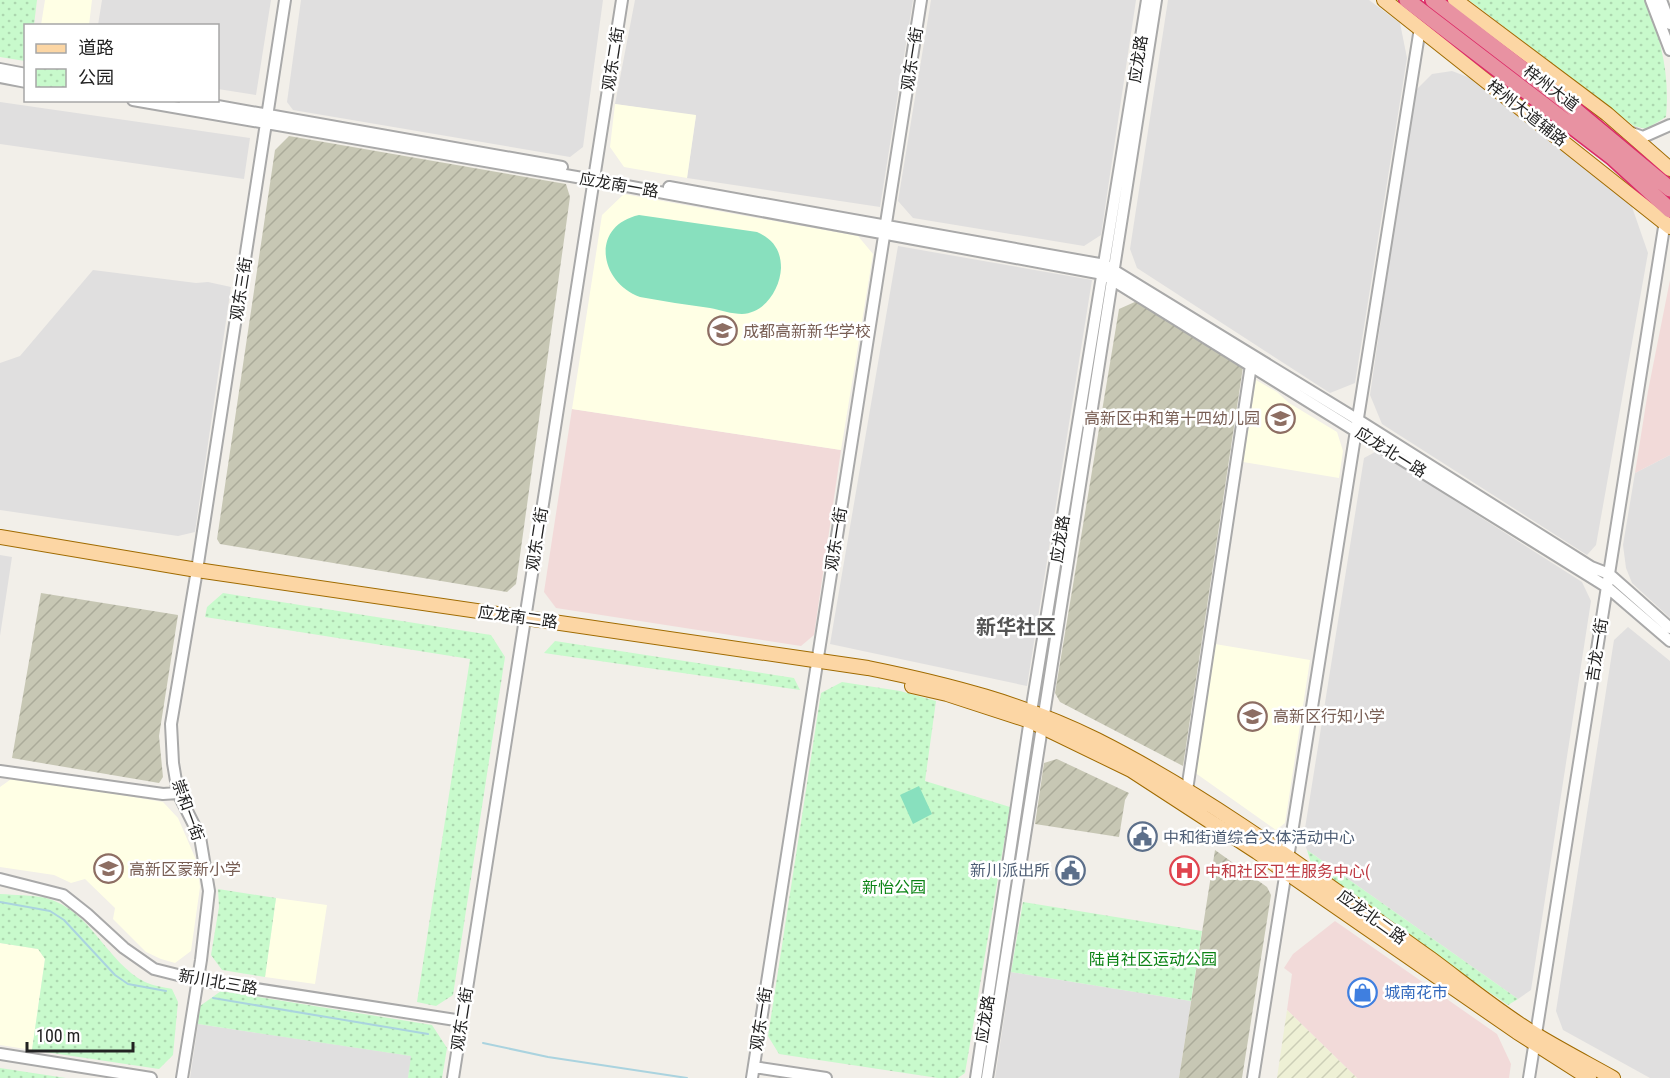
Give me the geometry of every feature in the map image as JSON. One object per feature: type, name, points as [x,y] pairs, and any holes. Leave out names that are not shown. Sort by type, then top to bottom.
[{"type":"highway","name":"梓州大道","points":[[1407,0],[1612,158],[1668,219]]},
{"type":"highway","name":"梓州大道","points":[[1432,0],[1453,7],[1670,189]]},
{"type":"main road","name":"梓州大道辅路","points":[[1384,0],[1600,170],[1668,219]]},
{"type":"main road","points":[[1453,7],[1599,108],[1670,169]]},
{"type":"main road","points":[[1532,96],[1570,133],[1600,170]]},
{"type":"main road","name":"应龙南二路","points":[[0,537],[196,573]]},
{"type":"main road","name":"应龙南二路","points":[[0,546],[936,681],[1037,719]]},
{"type":"main road","name":"应龙北二路","points":[[1037,719],[1096,739],[1187,790],[1289,858],[1590,1078]]},
{"type":"main road","name":"应龙北二路","points":[[1037,719],[1131,770],[1536,1040],[1614,1078]]},
{"type":"street","name":"观东三街","points":[[196,573],[285,0]]},
{"type":"street","name":"观东二街","points":[[453,1078],[622,0]]},
{"type":"street","name":"观东一街","points":[[753,1072],[921,0]]},
{"type":"street","name":"应龙路","points":[[976,1078],[1037,719],[1108,272],[1148,0]]},
{"type":"street","name":"应龙路","points":[[1108,272],[1156,0]]},
{"type":"street","points":[[1651,0],[1670,50]]},
{"type":"street","points":[[1661,0],[1670,24]]},
{"type":"street","points":[[1253,1078],[1420,28]]},
{"type":"street","points":[[0,69],[24,74]]},
{"type":"street","points":[[0,77],[24,82]]},
{"type":"street","name":"应龙南一路","points":[[147,102],[268,119],[1108,272]]},
{"type":"street","name":"应龙南一路","points":[[193,102],[268,119]]},
{"type":"street","points":[[1625,130],[1643,137],[1670,125]]},
{"type":"street","name":"吉龙一街","points":[[1529,1078],[1668,219]]},
{"type":"street","name":"应龙北一路","points":[[1108,272],[1251,365],[1357,425],[1607,587],[1670,641]]},
{"type":"street","name":"应龙北一路","points":[[1108,272],[1591,567],[1609,574],[1670,628]]},
{"type":"street","points":[[1187,790],[1251,365]]},
{"type":"street","name":"崇和一街","points":[[182,1078],[198,980],[209,891],[200,837],[178,793],[173,763],[171,724],[196,573]]},
{"type":"street","name":"应龙路","points":[[987,1078],[1037,719]]},
{"type":"street","points":[[0,771],[163,794],[178,793]]},
{"type":"street","name":"新川北三路","points":[[0,879],[63,895],[124,948],[154,969],[198,980],[462,1021]]},
{"type":"street","points":[[0,1054],[151,1078]]},
{"type":"street","points":[[753,1072],[826,1078]]},
{"type":"shaded area","points":[[45,0],[92,0],[89,24],[41,24]]},
{"type":"shaded area","points":[[102,0],[271,0],[256,95],[219,89],[219,24],[98,24]]},
{"type":"shaded area","points":[[301,0],[603,0],[583,147],[570,157],[293,110],[287,102]]},
{"type":"shaded area","points":[[635,0],[913,0],[880,207],[687,178],[696,116],[615,104]]},
{"type":"shaded area","points":[[931,0],[1136,0],[1101,235],[1084,246],[913,218],[898,201]]},
{"type":"shaded area","points":[[1168,0],[1369,0],[1400,23],[1407,58],[1355,383],[1330,393],[1137,268],[1130,249]]},
{"type":"shaded area","points":[[1452,71],[1473,79],[1631,204],[1648,253],[1596,545],[1587,555],[1382,424],[1370,395],[1412,105],[1417,89],[1432,74]]},
{"type":"shaded area","points":[[0,102],[250,138],[244,179],[0,144]]},
{"type":"shaded area","points":[[615,104],[696,115],[687,178],[624,167],[610,147]]},
{"type":"shaded area","points":[[289,136],[566,184],[570,197],[516,584],[507,592],[220,544],[217,539],[275,150]]},
{"type":"shaded area","name":"成都高新新华学校","points":[[624,194],[858,236],[873,254],[841,450],[572,409],[602,215]]},
{"type":"shaded area","points":[[898,246],[1092,280],[1027,686],[830,644]]},
{"type":"shaded area","points":[[93,270],[196,283],[208,282],[231,287],[195,532],[178,536],[0,510],[0,363],[20,356]]},
{"type":"shaded area","points":[[1670,280],[1670,455],[1635,473],[1648,391]]},
{"type":"shaded area","points":[[1137,301],[1243,367],[1183,766],[1060,702],[1055,693],[1119,309]]},
{"type":"shaded area","name":"高新区中和第十四幼儿园","points":[[1256,380],[1337,432],[1343,451],[1339,478],[1243,462]]},
{"type":"shaded area","points":[[572,409],[841,450],[814,635],[801,646],[556,608],[544,592]]},
{"type":"shaded area","points":[[1377,451],[1582,582],[1591,601],[1531,990],[1518,999],[1307,850],[1303,841],[1364,458]]},
{"type":"shaded area","points":[[1670,455],[1670,618],[1632,583],[1626,568],[1623,545],[1635,473]]},
{"type":"shaded area","points":[[0,555],[12,557],[0,636]]},
{"type":"shaded area","points":[[41,593],[178,615],[159,736],[163,777],[159,783],[12,758]]},
{"type":"shaded area","points":[[1628,627],[1670,661],[1670,1078],[1650,1078],[1563,1030],[1556,1011],[1614,640]]},
{"type":"shaded area","name":"高新区行知小学","points":[[1215,644],[1310,660],[1285,823],[1276,830],[1194,772]]},
{"type":"shaded area","points":[[1057,759],[1129,793],[1125,800],[1119,837],[1035,824],[1044,763]]},
{"type":"shaded area","name":"高新区蒙新小学","points":[[14,777],[163,802],[178,818],[197,862],[200,887],[191,951],[175,963],[146,952],[113,919],[115,908],[85,879],[71,883],[54,875],[0,867],[0,787]]},
{"type":"shaded area","points":[[1215,850],[1267,887],[1271,895],[1242,1078],[1179,1078]]},
{"type":"shaded area","points":[[276,898],[327,905],[315,984],[265,977]]},
{"type":"shaded area","name":"城南花市","points":[[1335,921],[1497,1034],[1511,1064],[1509,1078],[1357,1078],[1287,1010],[1292,974],[1284,968],[1293,954]]},
{"type":"shaded area","points":[[0,943],[38,949],[45,959],[32,1050],[0,1045]]},
{"type":"shaded area","points":[[1011,972],[1191,1001],[1179,1078],[995,1078]]},
{"type":"shaded area","points":[[1287,1010],[1357,1078],[1277,1078]]},
{"type":"shaded area","points":[[198,1024],[412,1056],[408,1078],[190,1078]]},
{"type":"green space","points":[[0,0],[37,0],[34,24],[24,24],[24,61],[0,57]]},
{"type":"green space","points":[[1469,0],[1645,0],[1656,28],[1663,57],[1667,87],[1666,117],[1646,129],[1634,126]]},
{"type":"green space","points":[[639,215],[757,232],[763,235],[772,242],[780,256],[780,276],[774,292],[764,305],[750,313],[742,314],[640,297],[626,290],[609,267],[606,254],[607,242],[613,230],[623,221]]},
{"type":"green space","points":[[223,593],[491,635],[505,657],[453,995],[436,1006],[417,1002],[470,659],[205,617],[207,607]]},
{"type":"green space","points":[[555,641],[794,678],[800,690],[544,653]]},
{"type":"green space","name":"新怡公园","points":[[842,682],[900,691],[936,701],[925,781],[1010,807],[965,1073],[958,1078],[938,1078],[779,1054],[768,1036],[821,693]]},
{"type":"green space","points":[[919,786],[932,814],[913,824],[900,795]]},
{"type":"green space","points":[[1307,850],[1518,999],[1508,1005],[1314,873]]},
{"type":"green space","points":[[218,889],[276,898],[265,977],[222,970],[211,955],[219,907]]},
{"type":"green space","points":[[0,894],[41,897],[62,904],[87,925],[131,973],[145,982],[172,989],[178,1002],[173,1055],[159,1069],[32,1050],[45,959],[38,949],[0,943]]},
{"type":"green space","name":"陆肖社区运动公园","points":[[1023,902],[1202,931],[1191,1001],[1011,972]]},
{"type":"green space","points":[[221,991],[432,1025],[447,1048],[442,1078],[408,1078],[411,1056],[198,1024],[200,1006]]},
{"type":"green space","points":[[0,1068],[66,1078],[0,1078]]},
{"type":"waterway","points":[[0,902],[50,911],[64,920],[115,975],[128,984],[166,991]]},
{"type":"waterway","points":[[213,998],[428,1034]]},
{"type":"waterway","points":[[483,1043],[548,1057],[687,1078]]},
{"type":"place","name":"成都高新新华学校","points":[[722,331]]},
{"type":"place","name":"高新区中和第十四幼儿园","points":[[1281,418]]},
{"type":"place","name":"高新区行知小学","points":[[1252,716]]},
{"type":"place","name":"中和街道综合文体活动中心","points":[[1142,837]]},
{"type":"place","name":"高新区蒙新小学","points":[[108,869]]},
{"type":"place","name":"新川派出所","points":[[1071,870]]},
{"type":"place","name":"中和社区卫生服务中心(","points":[[1184,871]]},
{"type":"place","name":"城南花市","points":[[1363,992]]},
{"type":"district","name":"新华社区","points":[[1016,627]]}]
